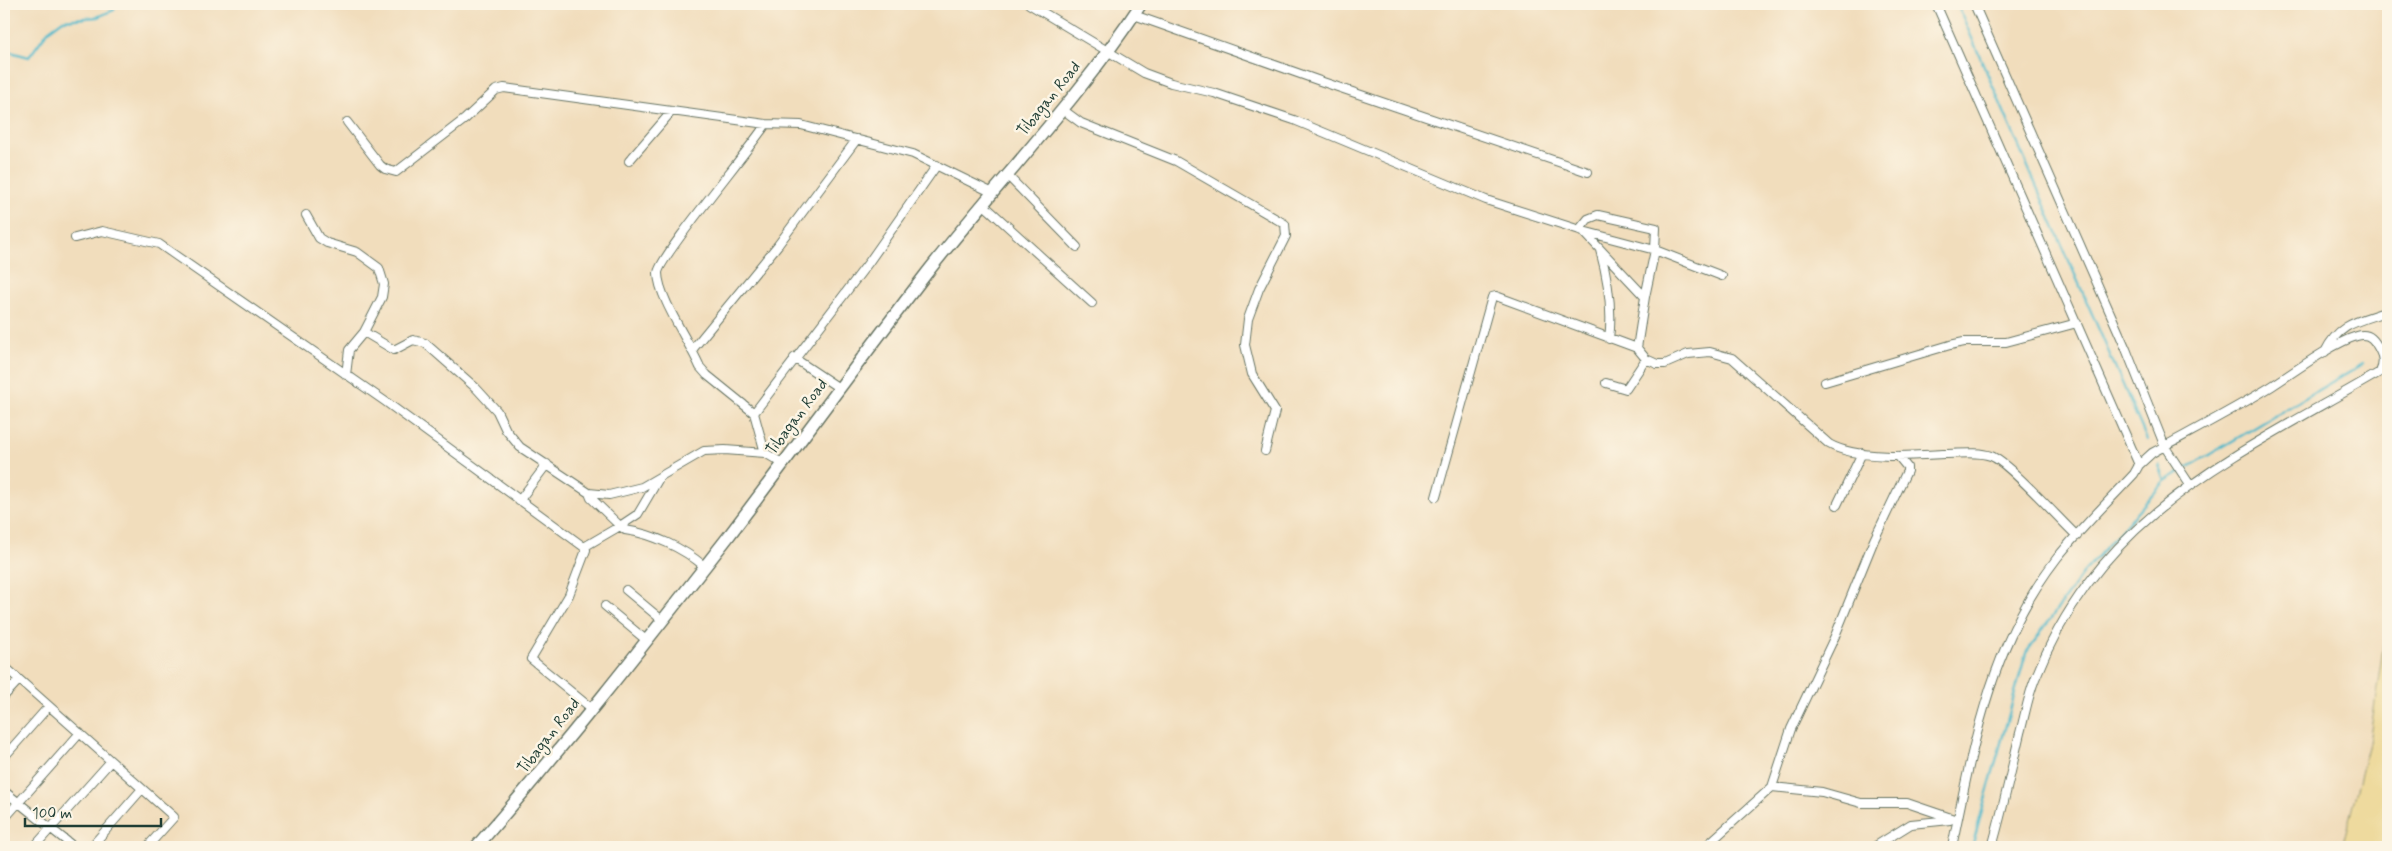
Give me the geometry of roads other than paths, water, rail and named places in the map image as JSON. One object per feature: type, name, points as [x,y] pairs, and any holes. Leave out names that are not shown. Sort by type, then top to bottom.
[{"type":"main road","name":"Tibagan Road","points":[[476,847],[551,761],[704,566],[928,272],[1109,52],[1141,4]]},
{"type":"street","points":[[1029,4],[1144,73],[1159,79],[1214,93],[1294,120],[1486,200],[1581,230],[1655,250],[1722,276]]},
{"type":"street","points":[[1936,4],[1989,129],[2139,465]]},
{"type":"street","points":[[1974,4],[2126,350],[2166,451],[2187,482]]},
{"type":"street","points":[[1134,15],[1320,82],[1588,172]]},
{"type":"street","points":[[347,122],[380,165],[385,169],[396,172],[415,159],[465,119],[496,90],[501,88],[766,124],[801,125],[913,154],[993,193]]},
{"type":"street","points":[[1062,109],[1081,123],[1176,161],[1285,224],[1286,236],[1259,289],[1248,319],[1245,345],[1252,374],[1275,411],[1265,451]]},
{"type":"street","points":[[629,161],[672,110]]},
{"type":"street","points":[[765,453],[754,413],[707,375],[692,350],[667,302],[658,270],[688,227],[753,145],[766,124]]},
{"type":"street","points":[[692,350],[778,245],[856,139]]},
{"type":"street","points":[[754,413],[794,358],[869,262],[937,165]]},
{"type":"street","points":[[1007,175],[1077,247]]},
{"type":"street","points":[[983,204],[1092,303]]},
{"type":"street","points":[[306,215],[323,241],[358,252],[381,271],[384,291],[364,332],[349,350],[346,374]]},
{"type":"street","points":[[1581,230],[1588,218],[1598,215],[1656,228],[1655,250],[1637,348]]},
{"type":"street","points":[[1581,230],[1645,297]]},
{"type":"street","points":[[75,238],[102,231],[159,244],[346,374],[584,547],[586,550],[569,594],[531,659],[591,708]]},
{"type":"street","points":[[1599,248],[1607,278],[1610,338]]},
{"type":"street","points":[[1436,497],[1490,298],[1496,296],[1637,348],[1646,359],[1657,364],[1664,364],[1688,354],[1710,352],[1732,358],[1829,444],[1847,451],[1898,456],[1967,453],[1990,456],[1997,459],[2077,536]]},
{"type":"street","points":[[2325,352],[2332,339],[2342,327],[2388,311]]},
{"type":"street","points":[[1825,382],[1950,345],[1964,342],[2006,342],[2077,323]]},
{"type":"street","points":[[364,332],[394,350],[413,340],[425,343],[476,388],[497,411],[506,430],[520,447],[589,493],[609,495],[642,487],[704,451],[725,450],[765,453],[782,463]]},
{"type":"street","points":[[1952,847],[1980,718],[2000,658],[2034,592],[2057,558],[2134,474],[2139,465],[2152,453],[2166,451],[2325,352],[2358,336],[2368,336],[2374,340],[2383,358],[2380,372],[2306,416],[2260,439],[2187,482],[2120,544],[2083,589],[2052,639],[2031,691],[1992,847]]},
{"type":"street","points":[[794,358],[839,388]]},
{"type":"street","points":[[1606,383],[1626,389],[1646,359]]},
{"type":"street","points":[[1836,505],[1862,453]]},
{"type":"street","points":[[1705,847],[1772,787],[1788,736],[1838,629],[1874,540],[1908,472],[1907,467],[1898,456]]},
{"type":"street","points":[[519,501],[547,464]]},
{"type":"street","points":[[584,547],[638,514],[660,477]]},
{"type":"street","points":[[589,493],[590,498],[625,530],[678,548],[704,566]]},
{"type":"street","points":[[626,590],[662,620]]},
{"type":"street","points":[[605,606],[646,640]]},
{"type":"street","points":[[4,666],[174,817],[147,847]]},
{"type":"street","points":[[4,696],[19,680]]},
{"type":"street","points":[[4,757],[49,706]]},
{"type":"street","points":[[4,819],[80,734]]},
{"type":"street","points":[[34,847],[111,761]]},
{"type":"street","points":[[1772,787],[1822,792],[1861,803],[1907,803],[1957,820]]},
{"type":"street","points":[[91,847],[142,789]]},
{"type":"street","points":[[4,791],[74,847]]},
{"type":"street","points":[[1874,847],[1911,824],[1930,820],[1957,820]]},
{"type":"waterway","points":[[4,47],[7,51],[29,57],[48,31],[63,20],[97,17],[114,10],[115,4]]},
{"type":"waterway","points":[[1957,4],[2147,440]]},
{"type":"waterway","points":[[1972,847],[2026,653],[2083,573],[2165,481],[2362,364]]},
{"type":"waterway","points":[[2159,465],[2165,481]]}]
